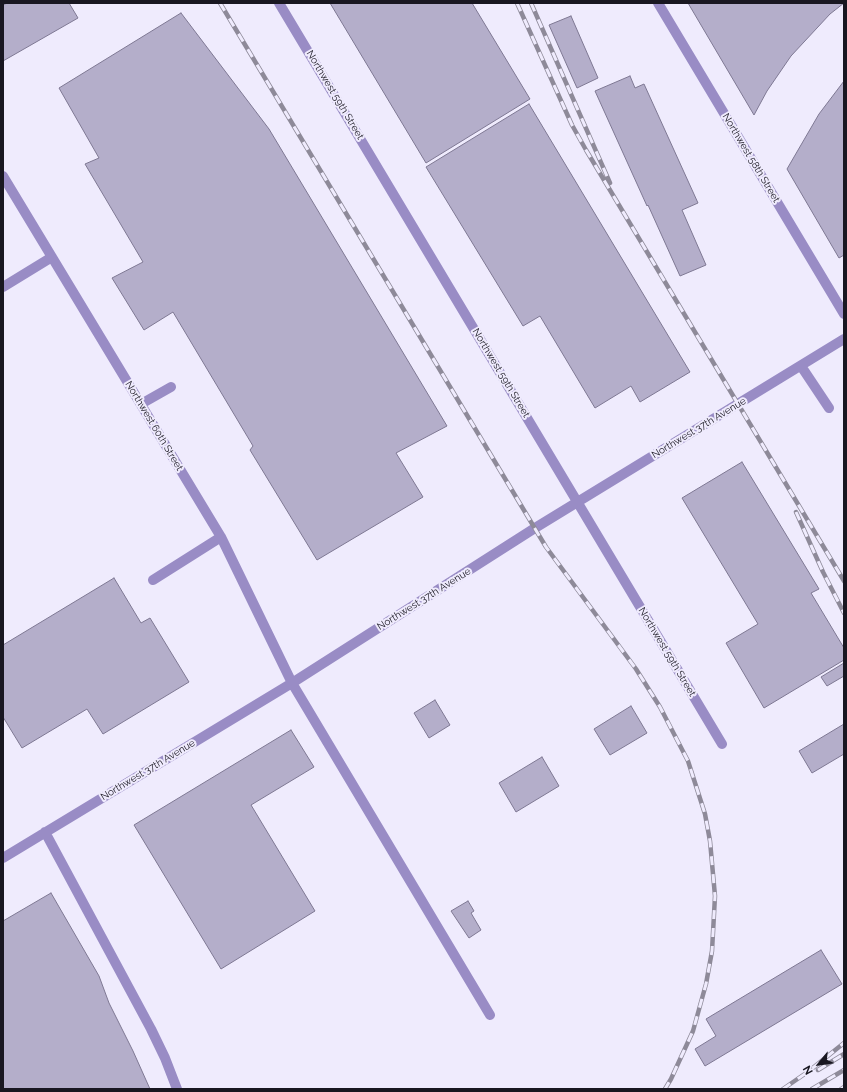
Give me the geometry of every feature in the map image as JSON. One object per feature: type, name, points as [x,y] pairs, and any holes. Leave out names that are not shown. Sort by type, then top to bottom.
[{"type":"street","name":"Northwest 59th Street","points":[[279,3],[722,744]]},
{"type":"street","name":"Northwest 58th Street","points":[[658,3],[844,314]]},
{"type":"street","name":"Northwest 60th Street","points":[[3,176],[221,537],[292,682],[490,1015]]},
{"type":"street","points":[[3,287],[52,257]]},
{"type":"street","name":"Northwest 37th Avenue","points":[[3,858],[292,682],[578,502],[844,339]]},
{"type":"street","points":[[801,366],[829,408]]},
{"type":"street","points":[[141,404],[171,387]]},
{"type":"street","points":[[153,580],[221,537]]},
{"type":"street","points":[[45,832],[151,1029],[165,1058],[177,1089]]},
{"type":"building","points":[[7,3],[69,3],[78,18],[3,61],[3,5]]},
{"type":"building","points":[[330,3],[472,3],[530,99],[426,163]]},
{"type":"building","points":[[688,3],[844,3],[830,14],[791,56],[767,91],[754,115]]},
{"type":"building","points":[[181,13],[269,129],[447,426],[396,453],[423,497],[317,560],[250,450],[253,446],[173,312],[144,330],[112,278],[143,262],[85,164],[99,158],[59,88]]},
{"type":"building","points":[[571,16],[598,78],[577,88],[549,25]]},
{"type":"building","points":[[630,76],[635,88],[644,84],[698,203],[682,210],[706,265],[680,276],[595,91]]},
{"type":"building","points":[[844,81],[844,255],[839,258],[787,169],[819,114]]},
{"type":"building","points":[[529,104],[690,372],[640,402],[631,386],[595,408],[540,316],[523,326],[426,167]]},
{"type":"building","points":[[742,462],[819,589],[811,593],[844,648],[844,660],[764,708],[726,643],[758,624],[682,498]]},
{"type":"building","points":[[114,578],[141,623],[150,618],[189,682],[103,734],[87,709],[22,748],[3,717],[3,645]]},
{"type":"building","points":[[844,663],[844,676],[827,686],[821,677]]},
{"type":"building","points":[[435,700],[450,725],[429,738],[414,713]]},
{"type":"building","points":[[631,706],[647,733],[610,755],[594,729]]},
{"type":"building","points":[[844,724],[844,754],[812,773],[799,751]]},
{"type":"building","points":[[291,730],[314,767],[251,805],[315,911],[221,969],[134,825]]},
{"type":"building","points":[[542,757],[559,786],[516,812],[499,783]]},
{"type":"building","points":[[51,893],[99,976],[109,1003],[150,1089],[3,1089],[3,921]]},
{"type":"building","points":[[468,901],[474,911],[471,913],[481,930],[469,938],[451,911]]},
{"type":"building","points":[[821,950],[842,984],[705,1066],[695,1049],[716,1036],[706,1019]]},
{"type":"railway","points":[[220,3],[546,547],[636,669],[660,707],[688,761],[705,814],[710,841],[715,896],[712,951],[706,984],[693,1031],[665,1089]]},
{"type":"railway","points":[[517,3],[572,125],[586,150],[844,581]]},
{"type":"railway","points":[[531,3],[610,183]]},
{"type":"railway","points":[[796,512],[823,572],[844,613]]},
{"type":"railway","points":[[783,1089],[809,1071],[844,1043]]},
{"type":"railway","points":[[818,1070],[844,1054]]},
{"type":"railway","points":[[812,1089],[844,1070]]}]
